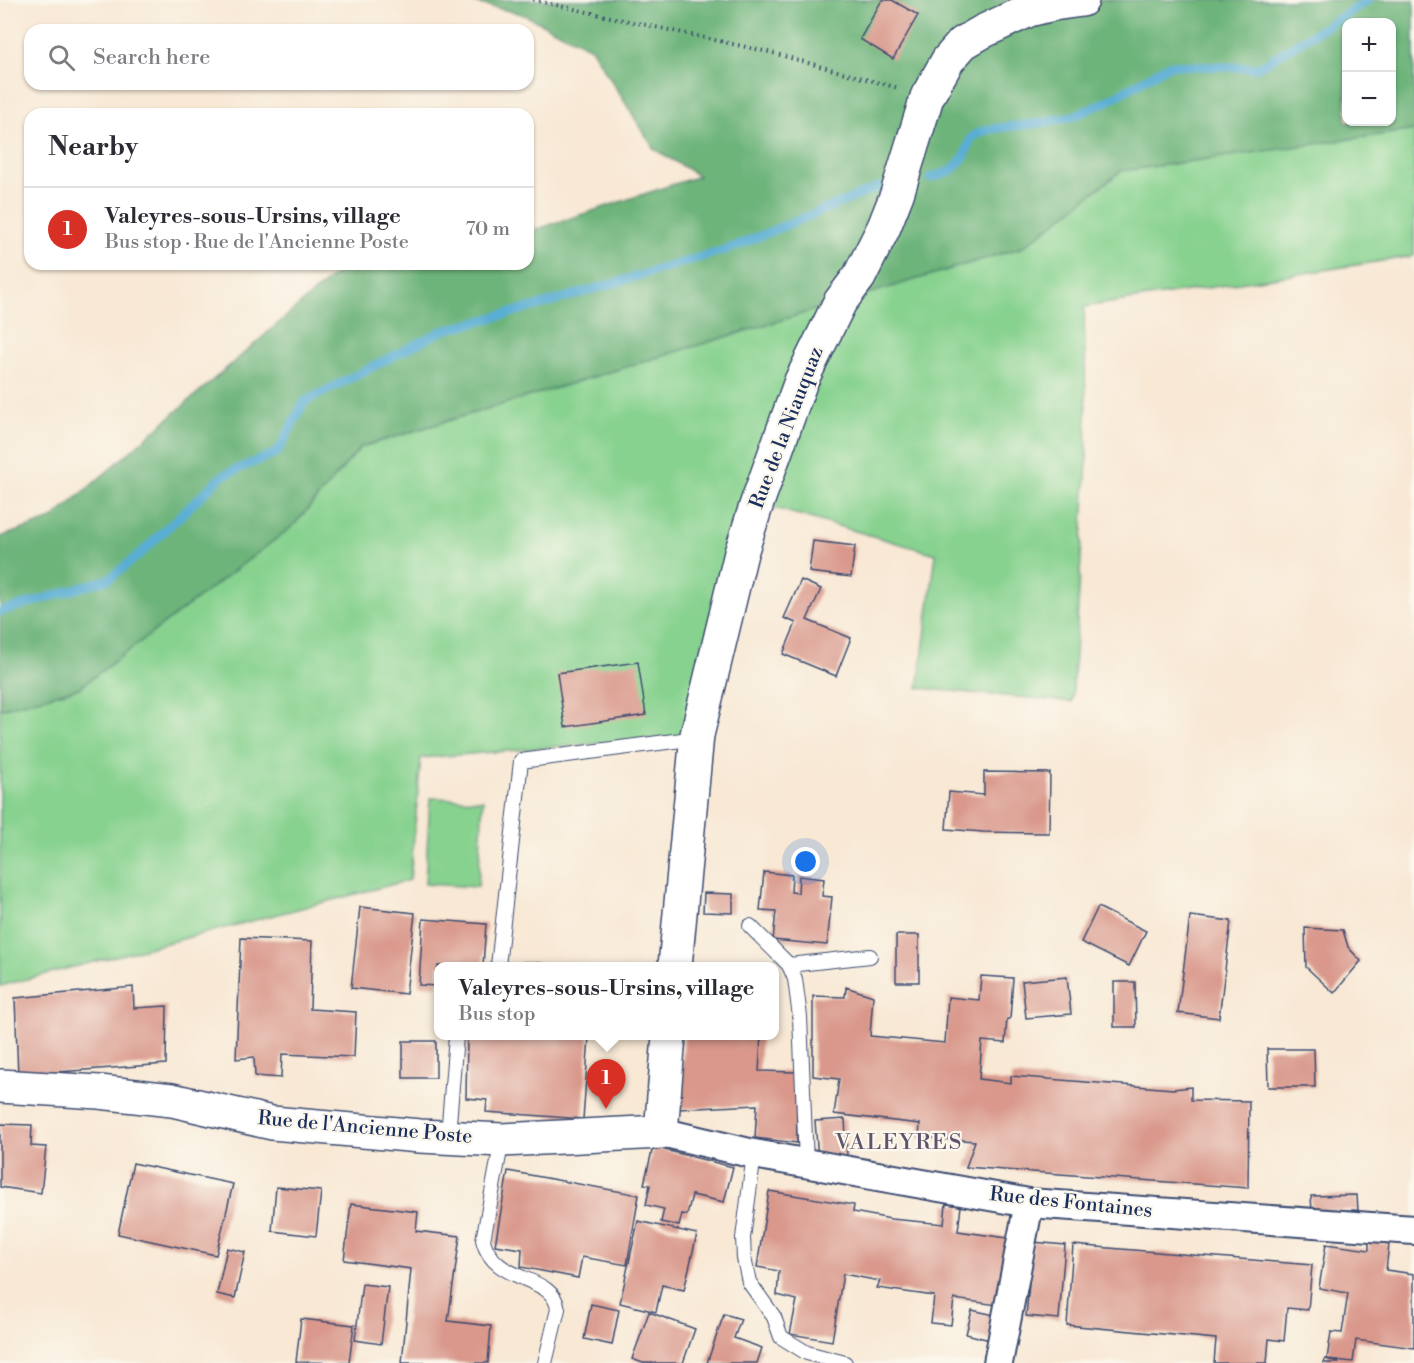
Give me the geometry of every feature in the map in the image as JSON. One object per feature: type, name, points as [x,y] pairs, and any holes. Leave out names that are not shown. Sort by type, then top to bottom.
[{"type":"street","name":"Rue de la Niauquaz","points":[[675,962],[697,738],[741,553],[801,381],[840,302],[859,277],[884,227],[897,194],[927,97],[948,60],[963,43],[1029,10],[1082,0]]},
{"type":"street","points":[[661,1132],[669,1040]]},
{"type":"street","name":"Rue de l'Ancienne Poste","points":[[0,1086],[99,1092],[172,1100],[272,1124],[420,1136],[502,1140],[661,1132]]},
{"type":"street","name":"Rue des Fontaines","points":[[661,1132],[754,1154],[1029,1203],[1414,1230]]},
{"type":"street","points":[[998,1363],[1029,1203]]},
{"type":"lane","points":[[498,962],[521,761],[697,738]]},
{"type":"lane","points":[[750,926],[789,965],[795,979],[800,1017],[806,1163]]},
{"type":"lane","points":[[789,965],[870,956]]},
{"type":"lane","points":[[448,1136],[456,1040]]},
{"type":"lane","points":[[502,1140],[483,1240],[486,1251],[500,1267],[550,1290],[557,1300],[558,1309],[545,1363]]},
{"type":"lane","points":[[754,1154],[743,1238],[749,1282],[774,1317],[781,1337],[807,1353],[845,1363]]},
{"type":"path","points":[[533,0],[769,52],[927,97]]},
{"type":"green space","points":[[463,0],[1414,0],[1414,130],[1121,171],[1023,247],[361,447],[293,526],[79,688],[0,709],[0,537],[52,519],[340,270],[534,270],[534,230],[699,176],[654,149],[591,48],[522,14]]},
{"type":"green space","points":[[1414,130],[1414,256],[1084,307],[1087,462],[1072,702],[918,688],[936,554],[757,503],[697,735],[421,758],[410,880],[0,986],[0,709],[79,688],[293,526],[361,447],[1023,247],[1121,171]]},
{"type":"green space","points":[[430,798],[483,800],[478,887],[425,884]]},
{"type":"building","points":[[882,0],[892,0],[918,15],[893,59],[860,39]]},
{"type":"building","points":[[813,541],[855,546],[851,577],[809,572]]},
{"type":"building","points":[[801,580],[821,589],[807,620],[851,638],[836,676],[783,654],[796,623],[784,618]]},
{"type":"building","points":[[638,662],[646,715],[565,727],[557,673]]},
{"type":"building","points":[[984,772],[1050,773],[1049,833],[946,829],[949,792],[984,795]]},
{"type":"building","points":[[764,872],[792,875],[791,892],[798,893],[799,876],[824,879],[822,896],[832,897],[827,945],[773,940],[776,911],[760,910]]},
{"type":"building","points":[[704,893],[733,894],[733,913],[703,912]]},
{"type":"building","points":[[360,907],[415,913],[406,994],[351,988]]},
{"type":"building","points":[[1098,907],[1146,931],[1129,966],[1081,942]]},
{"type":"building","points":[[1190,916],[1231,921],[1219,1018],[1178,1013]]},
{"type":"building","points":[[423,919],[486,924],[483,962],[434,962],[434,986],[419,985]]},
{"type":"building","points":[[1305,928],[1343,930],[1348,947],[1361,961],[1334,993],[1306,967]]},
{"type":"building","points":[[896,935],[919,935],[919,982],[896,982]]},
{"type":"building","points":[[241,938],[312,941],[310,1009],[356,1012],[354,1057],[282,1054],[281,1078],[255,1076],[254,1057],[236,1059]]},
{"type":"building","points":[[981,976],[1013,978],[1010,1019],[1007,1019],[1005,1043],[982,1041],[979,1079],[1011,1083],[1011,1076],[1173,1089],[1191,1087],[1191,1100],[1249,1101],[1248,1188],[966,1167],[975,1141],[919,1137],[920,1124],[834,1114],[839,1079],[813,1076],[813,996],[845,997],[846,987],[873,996],[870,1036],[945,1043],[948,997],[979,1000]]},
{"type":"building","points":[[1067,977],[1071,1014],[1026,1018],[1022,981]]},
{"type":"building","points":[[1114,982],[1135,982],[1136,1027],[1114,1027]]},
{"type":"building","points":[[133,987],[134,1008],[167,1006],[166,1064],[18,1075],[15,998]]},
{"type":"building","points":[[467,1040],[589,1040],[583,1119],[486,1112],[487,1100],[466,1098]]},
{"type":"building","points":[[684,1040],[761,1040],[759,1071],[796,1072],[797,1143],[755,1138],[757,1105],[679,1109]]},
{"type":"building","points":[[403,1041],[436,1041],[436,1078],[403,1078]]},
{"type":"building","points":[[1267,1049],[1314,1049],[1315,1087],[1268,1087]]},
{"type":"building","points":[[845,1119],[847,1156],[818,1158],[815,1121]]},
{"type":"building","points":[[0,1124],[32,1125],[31,1146],[46,1147],[41,1193],[0,1187]]},
{"type":"building","points":[[653,1147],[733,1167],[724,1202],[692,1195],[687,1215],[682,1214],[679,1226],[661,1222],[664,1209],[646,1205],[650,1185],[644,1184]]},
{"type":"building","points":[[133,1163],[233,1184],[216,1255],[118,1234]]},
{"type":"building","points":[[508,1171],[639,1195],[627,1265],[582,1257],[578,1278],[521,1267],[522,1249],[495,1245]]},
{"type":"building","points":[[276,1187],[321,1191],[316,1236],[272,1231]]},
{"type":"building","points":[[769,1191],[854,1205],[853,1212],[891,1219],[944,1224],[946,1204],[961,1206],[958,1231],[1014,1239],[1005,1306],[954,1299],[951,1325],[931,1323],[934,1296],[877,1288],[880,1281],[843,1274],[832,1341],[790,1334],[797,1300],[777,1295],[779,1271],[757,1267]]},
{"type":"building","points":[[1357,1195],[1358,1210],[1312,1211],[1311,1196]]},
{"type":"building","points":[[351,1204],[418,1212],[416,1231],[460,1236],[448,1321],[491,1326],[488,1363],[402,1363],[411,1269],[344,1260]]},
{"type":"building","points":[[638,1221],[697,1234],[684,1290],[662,1285],[656,1312],[620,1303]]},
{"type":"building","points":[[1369,1241],[1389,1244],[1386,1270],[1414,1274],[1414,1348],[1356,1340],[1353,1362],[1327,1359],[1331,1332],[1342,1333],[1348,1293],[1319,1288],[1326,1244],[1369,1250]]},
{"type":"building","points":[[1033,1242],[1065,1245],[1059,1319],[1026,1316]]},
{"type":"building","points":[[1073,1245],[1312,1265],[1308,1310],[1287,1308],[1284,1341],[1269,1339],[1267,1363],[1214,1363],[1216,1339],[1067,1325]]},
{"type":"building","points":[[227,1248],[245,1252],[235,1298],[217,1294]]},
{"type":"building","points":[[362,1284],[388,1287],[381,1344],[355,1340]]},
{"type":"building","points":[[591,1304],[619,1310],[612,1345],[584,1339]]},
{"type":"building","points":[[972,1310],[999,1316],[994,1341],[966,1334]]},
{"type":"building","points":[[649,1312],[695,1329],[683,1363],[643,1363],[632,1359]]},
{"type":"building","points":[[724,1314],[741,1319],[734,1338],[762,1348],[757,1363],[707,1363]]},
{"type":"building","points":[[301,1319],[354,1325],[349,1363],[296,1362]]},
{"type":"building","points":[[1325,1359],[1339,1362],[1339,1363],[1324,1363]]},
{"type":"waterway","points":[[930,178],[951,171],[964,157],[972,137],[983,131],[1074,116],[1106,102],[1169,65],[1257,68],[1369,0]]},
{"type":"waterway","points":[[0,612],[109,579],[141,553],[222,476],[278,452],[304,402],[442,331],[544,304],[731,248],[879,187]]},
{"type":"place","name":"Valeyres-sous-Ursins, village","points":[[606,1109]]},
{"type":"district","name":"VALEYRES","points":[[899,1142]]}]
